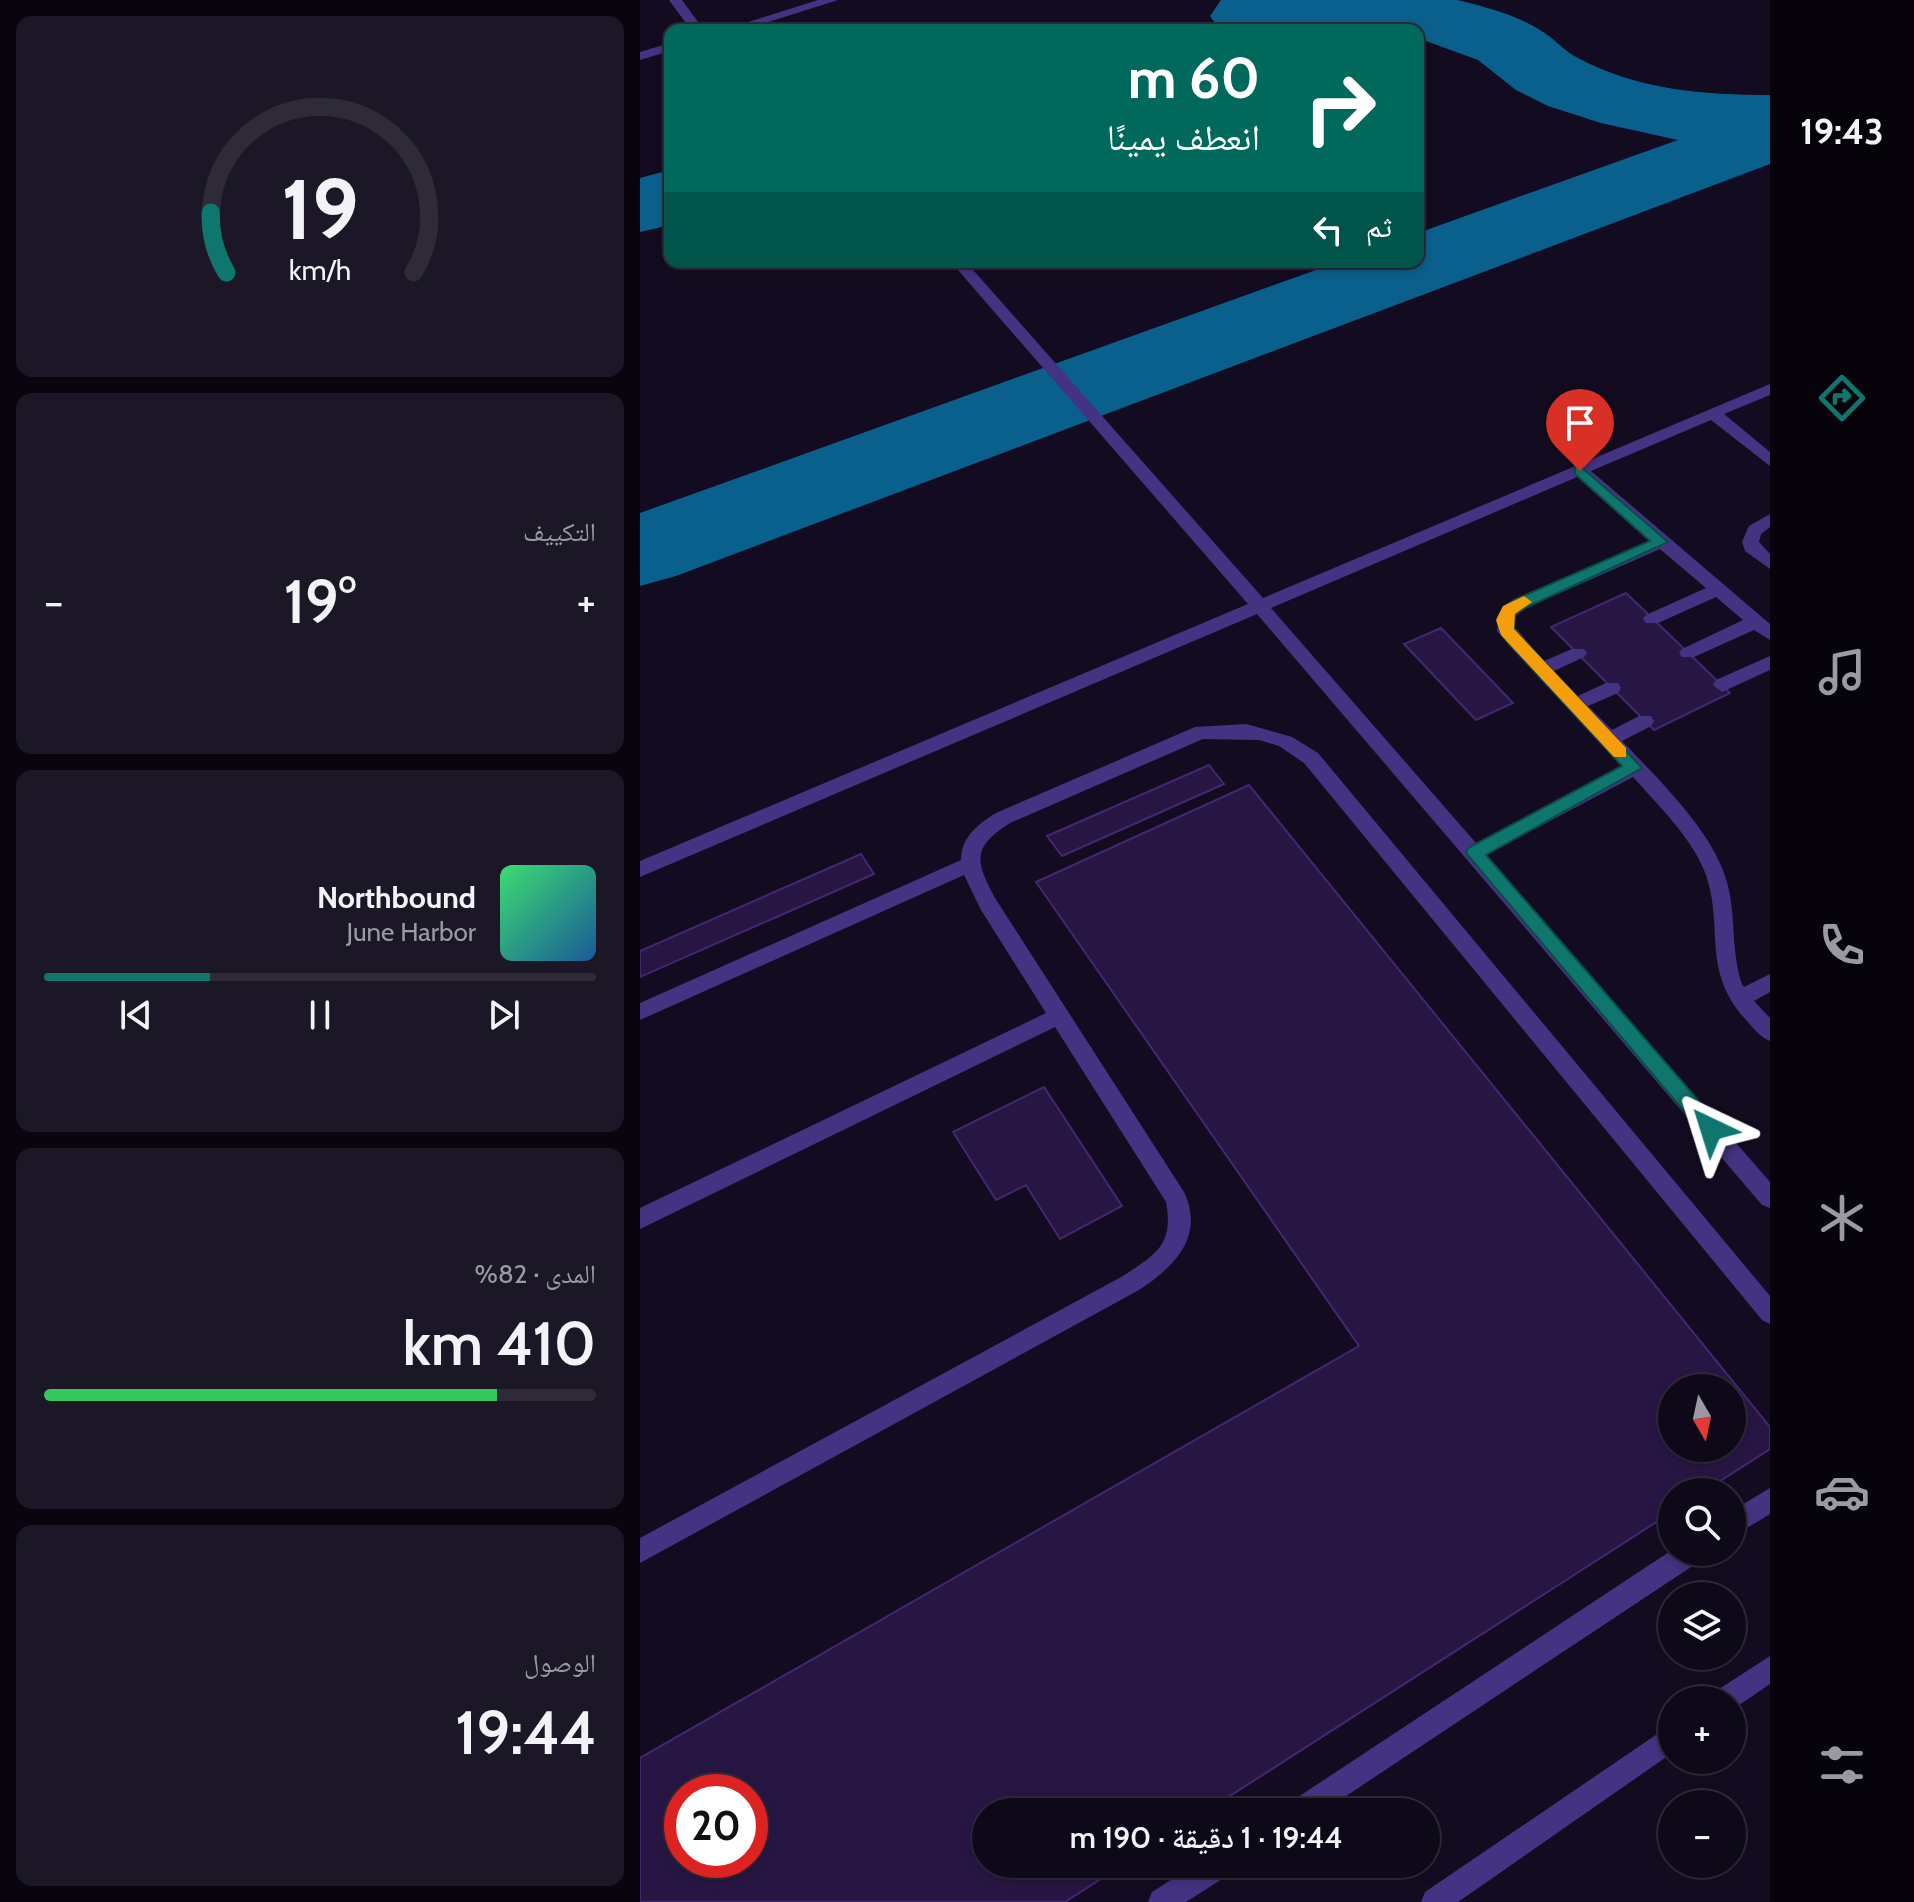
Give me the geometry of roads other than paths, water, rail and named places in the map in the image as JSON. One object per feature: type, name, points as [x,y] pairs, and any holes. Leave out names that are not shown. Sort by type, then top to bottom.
[{"type":"lane","points":[[675,0],[693,24]]},
{"type":"lane","points":[[751,24],[832,0]]},
{"type":"lane","points":[[640,56],[664,49]]},
{"type":"lane","points":[[963,268],[1261,607],[1770,1198]]},
{"type":"lane","points":[[640,869],[1770,389]]},
{"type":"lane","points":[[1713,413],[1770,461]]},
{"type":"lane","points":[[1580,471],[1770,634]]},
{"type":"lane","points":[[1770,520],[1754,530],[1750,538],[1751,547],[1770,563]]},
{"type":"lane","points":[[1661,542],[1509,610],[1504,620],[1506,631],[1634,768],[1693,838],[1716,874],[1722,894],[1730,981],[1740,999],[1770,1032]]},
{"type":"lane","points":[[1652,619],[1717,590]]},
{"type":"lane","points":[[1688,653],[1755,622]]},
{"type":"lane","points":[[1543,669],[1578,653]]},
{"type":"lane","points":[[1722,685],[1770,662]]},
{"type":"lane","points":[[1576,704],[1612,688]]},
{"type":"lane","points":[[1608,740],[1645,721]]},
{"type":"lane","points":[[640,1551],[1131,1283],[1162,1264],[1178,1244],[1182,1221],[1176,1199],[988,904],[969,865],[971,847],[981,830],[1201,732],[1235,729],[1267,733],[1292,742],[1311,758],[1770,1313]]},
{"type":"lane","points":[[1474,853],[1634,768]]},
{"type":"lane","points":[[640,1012],[969,865]]},
{"type":"lane","points":[[1740,999],[1770,982]]},
{"type":"lane","points":[[640,1219],[1061,1015]]},
{"type":"lane","points":[[1746,1516],[1770,1500]]},
{"type":"lane","points":[[1319,1798],[1670,1566]]},
{"type":"lane","points":[[1745,1686],[1770,1669]]},
{"type":"lane","points":[[1435,1902],[1658,1747]]},
{"type":"lane","points":[[1162,1902],[1199,1878]]}]
